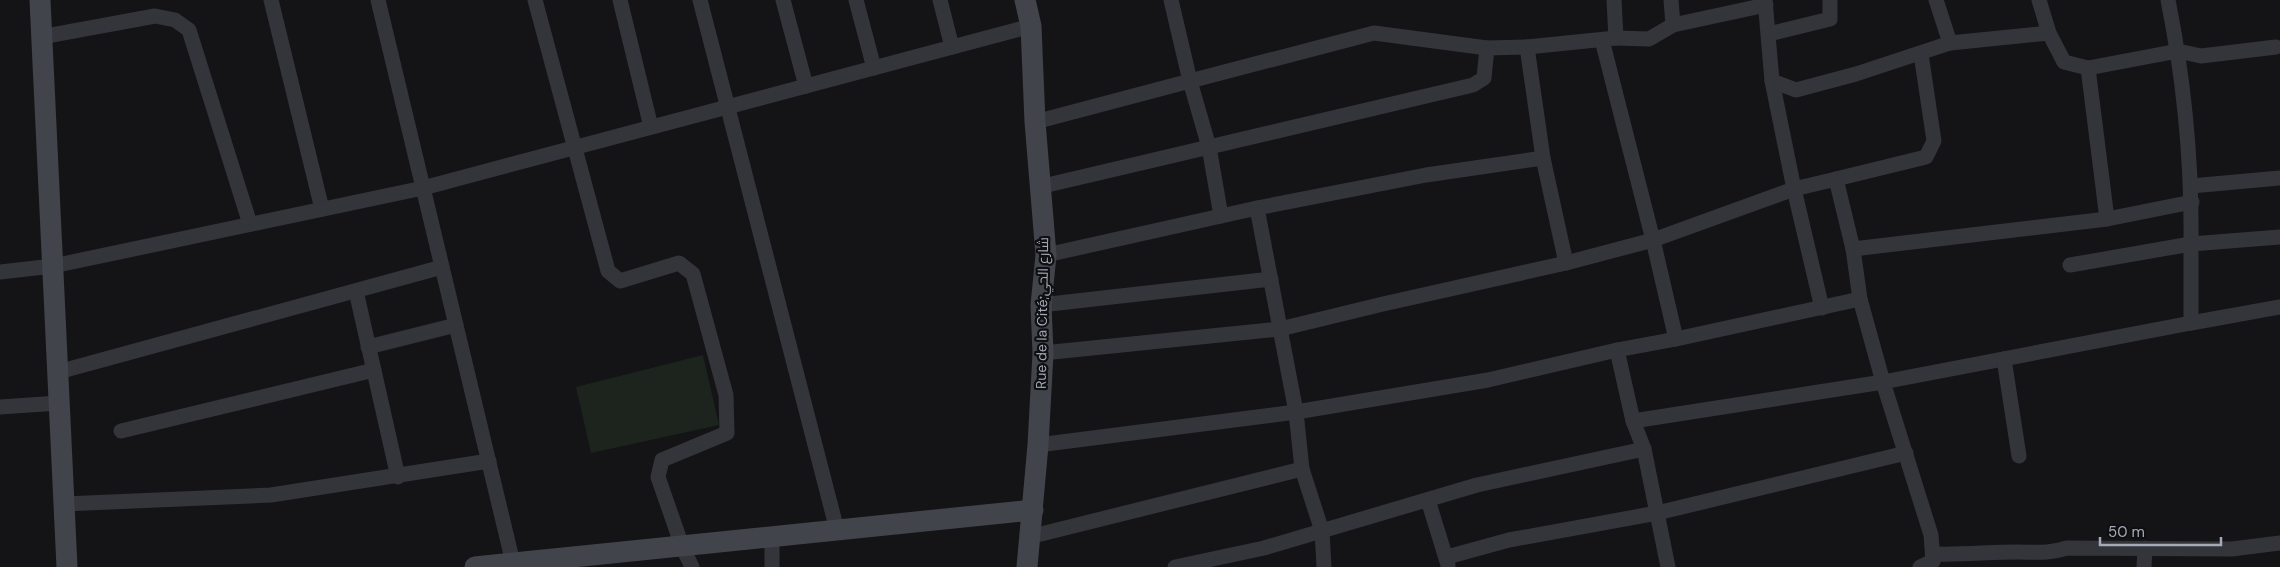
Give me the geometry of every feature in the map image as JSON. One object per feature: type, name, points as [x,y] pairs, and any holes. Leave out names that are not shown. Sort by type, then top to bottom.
[{"type":"street","points":[[40,0],[68,567]]},
{"type":"street","points":[[271,0],[322,209]]},
{"type":"street","points":[[378,0],[514,565]]},
{"type":"street","points":[[535,0],[608,271],[620,281],[680,263],[693,274],[726,396],[727,433],[662,460],[658,477],[682,546],[692,567]]},
{"type":"street","points":[[620,0],[651,127]]},
{"type":"street","points":[[700,0],[837,530]]},
{"type":"street","points":[[783,0],[806,86]]},
{"type":"street","points":[[856,0],[874,68]]},
{"type":"street","points":[[940,0],[952,47]]},
{"type":"street","name":"Rue de la Cité;شارع الحي","points":[[1025,0],[1031,26],[1039,187],[1046,255],[1041,305],[1043,353],[1038,445],[1027,567]]},
{"type":"street","points":[[1171,0],[1190,81],[1209,147],[1221,216]]},
{"type":"street","points":[[1614,0],[1609,39],[1676,340]]},
{"type":"street","points":[[1671,0],[1673,25]]},
{"type":"street","points":[[1768,34],[1830,20],[1830,0]]},
{"type":"street","points":[[1936,0],[1950,43]]},
{"type":"street","points":[[2039,0],[2049,33],[2064,62],[2088,68],[2178,51],[2201,56],[2279,48]]},
{"type":"street","points":[[2168,0],[2178,51],[2191,186],[2191,323]]},
{"type":"street","points":[[1035,122],[1374,33],[1487,48],[1527,47],[1609,39],[1649,39],[1673,25],[1766,2],[1772,81],[1794,189],[1822,308]]},
{"type":"street","points":[[41,36],[155,16],[175,20],[189,30],[250,224]]},
{"type":"street","points":[[0,272],[52,266],[423,188],[1031,26]]},
{"type":"street","points":[[1772,81],[1796,90],[1921,54],[1950,43],[2049,33]]},
{"type":"street","points":[[1527,47],[1543,158],[1566,263]]},
{"type":"street","points":[[1039,187],[1473,85],[1484,78],[1487,48]]},
{"type":"street","points":[[1043,353],[1280,329],[1566,263],[1653,240],[1794,189],[1926,158],[1934,141],[1921,54]]},
{"type":"street","points":[[2088,68],[2108,219]]},
{"type":"street","points":[[1046,255],[1257,208],[1426,175],[1543,158]]},
{"type":"street","points":[[2191,186],[2280,178]]},
{"type":"street","points":[[1836,179],[1854,249],[1860,299],[1883,382],[1931,535],[1926,564]]},
{"type":"street","points":[[1854,249],[2108,219],[2192,202]]},
{"type":"street","points":[[1257,208],[1296,412],[1302,469],[1322,531],[1324,567]]},
{"type":"street","points":[[2070,265],[2191,244],[2280,237]]},
{"type":"street","points":[[58,372],[442,267]]},
{"type":"street","points":[[1041,305],[1271,279]]},
{"type":"street","points":[[356,291],[398,477]]},
{"type":"street","points":[[1038,445],[1296,412],[1488,380],[1617,350],[1676,340],[1860,299]]},
{"type":"street","points":[[1634,421],[1883,382],[2280,306]]},
{"type":"street","points":[[368,347],[456,325]]},
{"type":"street","points":[[1617,350],[1634,421],[1644,449],[1668,567]]},
{"type":"street","points":[[2004,359],[2019,456]]},
{"type":"street","points":[[121,431],[374,370]]},
{"type":"street","points":[[0,407],[59,403]]},
{"type":"street","points":[[1175,567],[1264,548],[1477,485],[1644,449]]},
{"type":"street","points":[[1428,500],[1448,562],[1510,540],[1657,512],[1906,453]]},
{"type":"street","points":[[64,504],[271,495],[398,477],[489,461]]},
{"type":"street","points":[[1029,537],[1302,469]]},
{"type":"street","points":[[475,567],[514,565],[1033,510]]},
{"type":"street","points":[[772,537],[772,567]]},
{"type":"street","points":[[1926,564],[1935,554],[1970,555],[2017,552],[2045,560],[2067,548],[2232,549],[2280,543]]},
{"type":"street","points":[[2144,567],[2145,548]]},
{"type":"shaded area","points":[[703,355],[719,425],[591,453],[576,387]]}]
